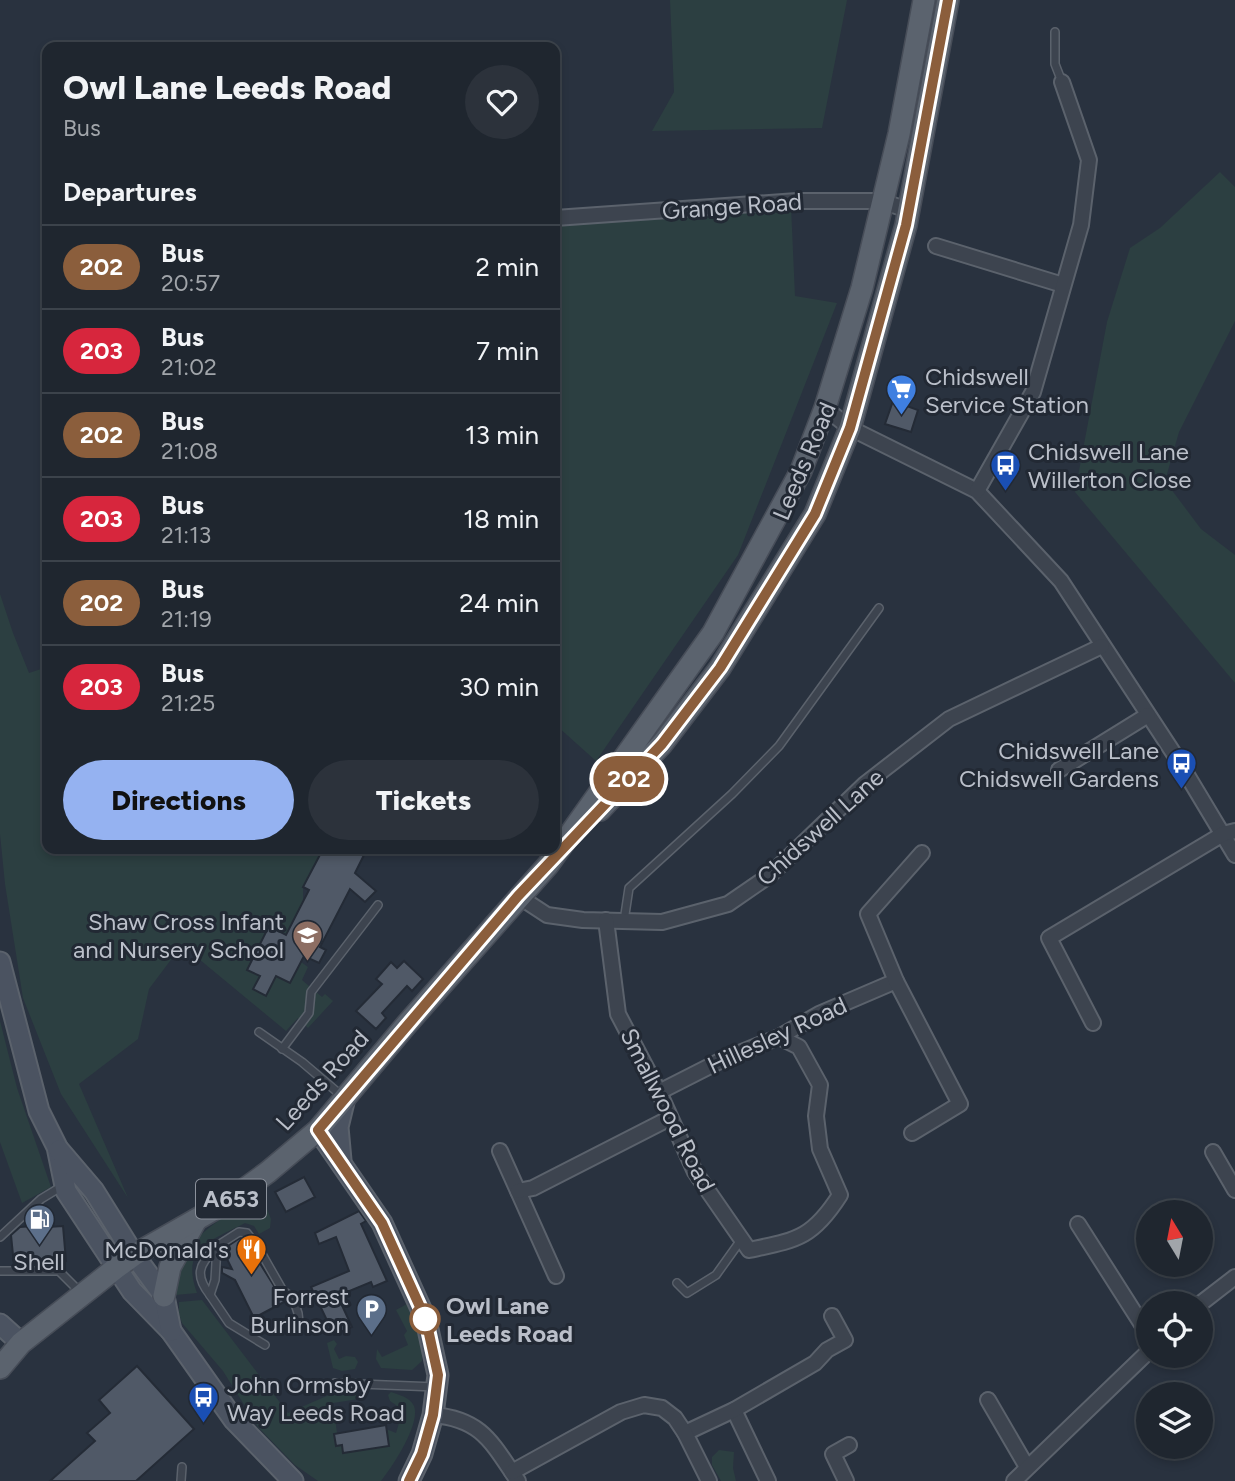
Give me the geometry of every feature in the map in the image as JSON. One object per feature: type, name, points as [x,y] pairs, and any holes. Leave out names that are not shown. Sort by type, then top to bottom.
[{"type":"main road","name":"Leeds Road","points":[[560,848],[713,633],[801,471],[825,408],[862,288],[899,134],[924,0]]},
{"type":"main road","name":"Leeds Road","points":[[560,852],[662,744],[720,668],[815,514],[850,428],[908,210],[948,0]]},
{"type":"main road","name":"Leeds Road","points":[[548,865],[556,854]]},
{"type":"main road","name":"Leeds Road","points":[[0,1368],[21,1343],[116,1268],[227,1202],[318,1130],[518,896],[558,854]]},
{"type":"main road","points":[[0,962],[39,1111],[57,1147],[94,1191],[134,1255],[164,1296]]},
{"type":"main road","points":[[341,1164],[338,1127],[345,1098]]},
{"type":"main road","points":[[318,1130],[382,1223],[426,1320],[438,1375],[437,1387],[433,1415],[422,1454],[409,1481]]},
{"type":"main road","points":[[57,1147],[66,1191],[132,1291],[171,1331],[234,1420],[293,1481]]},
{"type":"main road","points":[[171,1331],[164,1296],[170,1268],[196,1220]]},
{"type":"main road","points":[[0,1324],[21,1343]]},
{"type":"street","points":[[977,491],[1032,392],[1081,225],[1089,160],[1062,82]]},
{"type":"street","name":"Grange Road","points":[[560,218],[797,201],[881,201],[908,210]]},
{"type":"street","points":[[936,246],[1063,285]]},
{"type":"street","points":[[825,408],[850,428],[977,491],[1061,581],[1229,832],[1235,855]]},
{"type":"street","name":"Chidswell Lane","points":[[518,896],[547,915],[624,921],[662,922],[728,904],[770,875],[865,784],[949,719],[1102,646]]},
{"type":"street","points":[[1059,770],[1149,715]]},
{"type":"street","points":[[1093,1023],[1049,938],[1229,832]]},
{"type":"street","points":[[912,1133],[960,1104],[896,981],[868,914],[922,853]]},
{"type":"street","name":"Smallwood Road","points":[[606,920],[618,1014],[659,1093],[695,1172],[741,1240]]},
{"type":"street","name":"Hillesley Road","points":[[659,1093],[722,1059],[779,1037],[819,1014],[896,981]]},
{"type":"street","points":[[741,1240],[749,1251],[796,1240],[826,1218],[840,1195],[820,1149],[816,1116],[820,1085],[799,1047],[779,1037]]},
{"type":"street","points":[[518,1191],[533,1188],[670,1118]]},
{"type":"street","points":[[499,1151],[556,1276]]},
{"type":"street","points":[[1213,1152],[1235,1190]]},
{"type":"street","points":[[1078,1224],[1136,1315]]},
{"type":"street","points":[[1213,1294],[1235,1277]]},
{"type":"street","points":[[685,1433],[734,1410],[815,1363],[827,1350],[845,1340],[832,1316]]},
{"type":"street","points":[[1014,1481],[1136,1363]]},
{"type":"street","points":[[989,1399],[1027,1467]]},
{"type":"street","points":[[433,1415],[454,1417],[480,1429],[515,1477],[572,1437],[635,1406],[662,1408],[675,1418],[685,1433],[709,1481]]},
{"type":"street","points":[[734,1410],[768,1481]]},
{"type":"street","points":[[846,1481],[833,1454],[849,1445]]},
{"type":"lane","points":[[1055,32],[1055,64],[1062,82]]},
{"type":"lane","points":[[624,921],[629,888],[732,794],[779,746],[879,608]]},
{"type":"lane","points":[[282,1049],[309,1013],[311,992],[379,905]]},
{"type":"lane","points":[[259,1032],[345,1098]]},
{"type":"lane","points":[[0,1237],[41,1199],[65,1185]]},
{"type":"lane","points":[[265,1345],[229,1323],[202,1286],[199,1276],[206,1258],[217,1245],[239,1232],[247,1233],[283,1291],[289,1295],[300,1318],[298,1326]]},
{"type":"lane","points":[[677,1283],[687,1293],[716,1275],[741,1240]]},
{"type":"lane","points":[[210,1295],[215,1280],[215,1249]]},
{"type":"lane","points":[[0,1271],[59,1271],[82,1294]]},
{"type":"lane","points":[[335,1383],[437,1387]]},
{"type":"lane","points":[[181,1481],[182,1467]]},
{"type":"shaded area","points":[[670,0],[847,0],[822,128],[652,131],[674,92]]},
{"type":"shaded area","points":[[1220,172],[1235,187],[1235,321],[1179,432],[1165,481],[1201,529],[1235,555],[1235,683],[1075,492],[1107,322],[1130,248],[1160,228]]},
{"type":"shaded area","points":[[791,206],[795,296],[837,303],[738,555],[596,761],[560,729],[560,226]]},
{"type":"shaded area","points":[[0,594],[29,673],[42,669],[42,854],[320,854],[303,887],[303,901],[292,922],[289,936],[269,926],[247,969],[260,976],[253,989],[266,996],[276,976],[290,983],[301,962],[308,967],[302,980],[322,997],[325,994],[333,1001],[308,1028],[298,1018],[286,1031],[182,945],[149,989],[138,1039],[79,1084],[128,1198],[61,1094],[23,998],[0,834]]},
{"type":"shaded area","points":[[0,1021],[17,1088],[51,1187],[22,1203],[0,1142]]},
{"type":"shaded area","points":[[261,1193],[271,1219],[270,1228],[259,1234],[254,1226],[245,1223],[210,1241],[196,1255],[193,1265],[197,1293],[175,1295],[178,1267],[193,1243],[214,1224]]},
{"type":"shaded area","points":[[202,1300],[288,1413],[338,1391],[364,1394],[365,1398],[333,1403],[336,1446],[342,1445],[343,1453],[389,1446],[386,1429],[396,1433],[403,1410],[390,1401],[388,1395],[391,1392],[410,1400],[415,1414],[410,1434],[381,1481],[318,1481],[295,1465],[258,1427],[223,1371],[182,1323],[179,1302]]},
{"type":"shaded area","points":[[407,1304],[422,1346],[422,1361],[412,1370],[381,1368],[376,1359],[377,1349],[382,1357],[408,1345],[404,1335],[407,1331],[396,1310]]},
{"type":"shaded area","points":[[334,1340],[337,1344],[334,1349],[339,1359],[346,1356],[355,1357],[358,1362],[355,1369],[342,1371],[333,1368],[327,1343]]},
{"type":"shaded area","points":[[719,1450],[734,1452],[736,1481],[721,1481],[712,1465],[712,1457]]},
{"type":"building","name":"Chidswell Service Station","points":[[893,401],[918,410],[911,432],[885,424]]},
{"type":"building","points":[[320,854],[364,854],[355,873],[376,891],[365,902],[350,889],[320,947],[326,950],[319,963],[304,956],[290,983],[276,976],[266,996],[253,989],[260,976],[247,970],[269,926],[286,935],[309,890],[303,887]]},
{"type":"building","points":[[404,961],[423,979],[412,991],[407,986],[382,1013],[386,1018],[376,1029],[356,1011],[382,984],[376,979],[391,962],[397,968]]},
{"type":"building","points":[[304,1177],[315,1197],[286,1212],[275,1192]]},
{"type":"building","points":[[359,1211],[366,1221],[361,1224],[387,1281],[373,1287],[371,1282],[342,1294],[343,1297],[339,1299],[352,1327],[334,1335],[311,1287],[349,1271],[336,1237],[319,1244],[315,1233]]},
{"type":"building","name":"Shell","points":[[63,1226],[66,1261],[14,1265],[11,1235],[20,1227]]},
{"type":"building","name":"McDonald's","points":[[240,1238],[251,1249],[284,1302],[254,1318],[235,1280],[222,1273],[222,1267],[232,1269],[224,1253],[227,1251],[225,1248]]},
{"type":"building","points":[[137,1366],[194,1429],[136,1481],[50,1481],[95,1441],[87,1433],[110,1413],[99,1400]]},
{"type":"building","points":[[386,1425],[389,1446],[343,1453],[342,1445],[336,1446],[334,1434]]},
{"type":"bus line","name":"202","points":[[560,852],[662,744],[720,668],[815,514],[850,428],[906,225],[948,0]]},
{"type":"bus line","name":"202","points":[[409,1481],[422,1454],[433,1415],[438,1375],[426,1320],[382,1223],[318,1130],[518,896],[558,854]]},
{"type":"place","name":"Chidswell Service Station","points":[[902,417]]},
{"type":"place","name":"Chidswell Lane Willerton Close","points":[[1005,492]]},
{"type":"place","name":"Chidswell Lane Chidswell Gardens","points":[[1182,791]]},
{"type":"place","name":"Shaw Cross Infant and Nursery School","points":[[307,962]]},
{"type":"place","name":"Shell","points":[[39,1246]]},
{"type":"place","name":"McDonald's","points":[[252,1276]]},
{"type":"place","name":"Owl Lane Leeds Road","points":[[425,1319]]},
{"type":"place","name":"Forrest Burlinson","points":[[372,1337]]},
{"type":"place","name":"John Ormsby Way Leeds Road","points":[[204,1425]]}]
